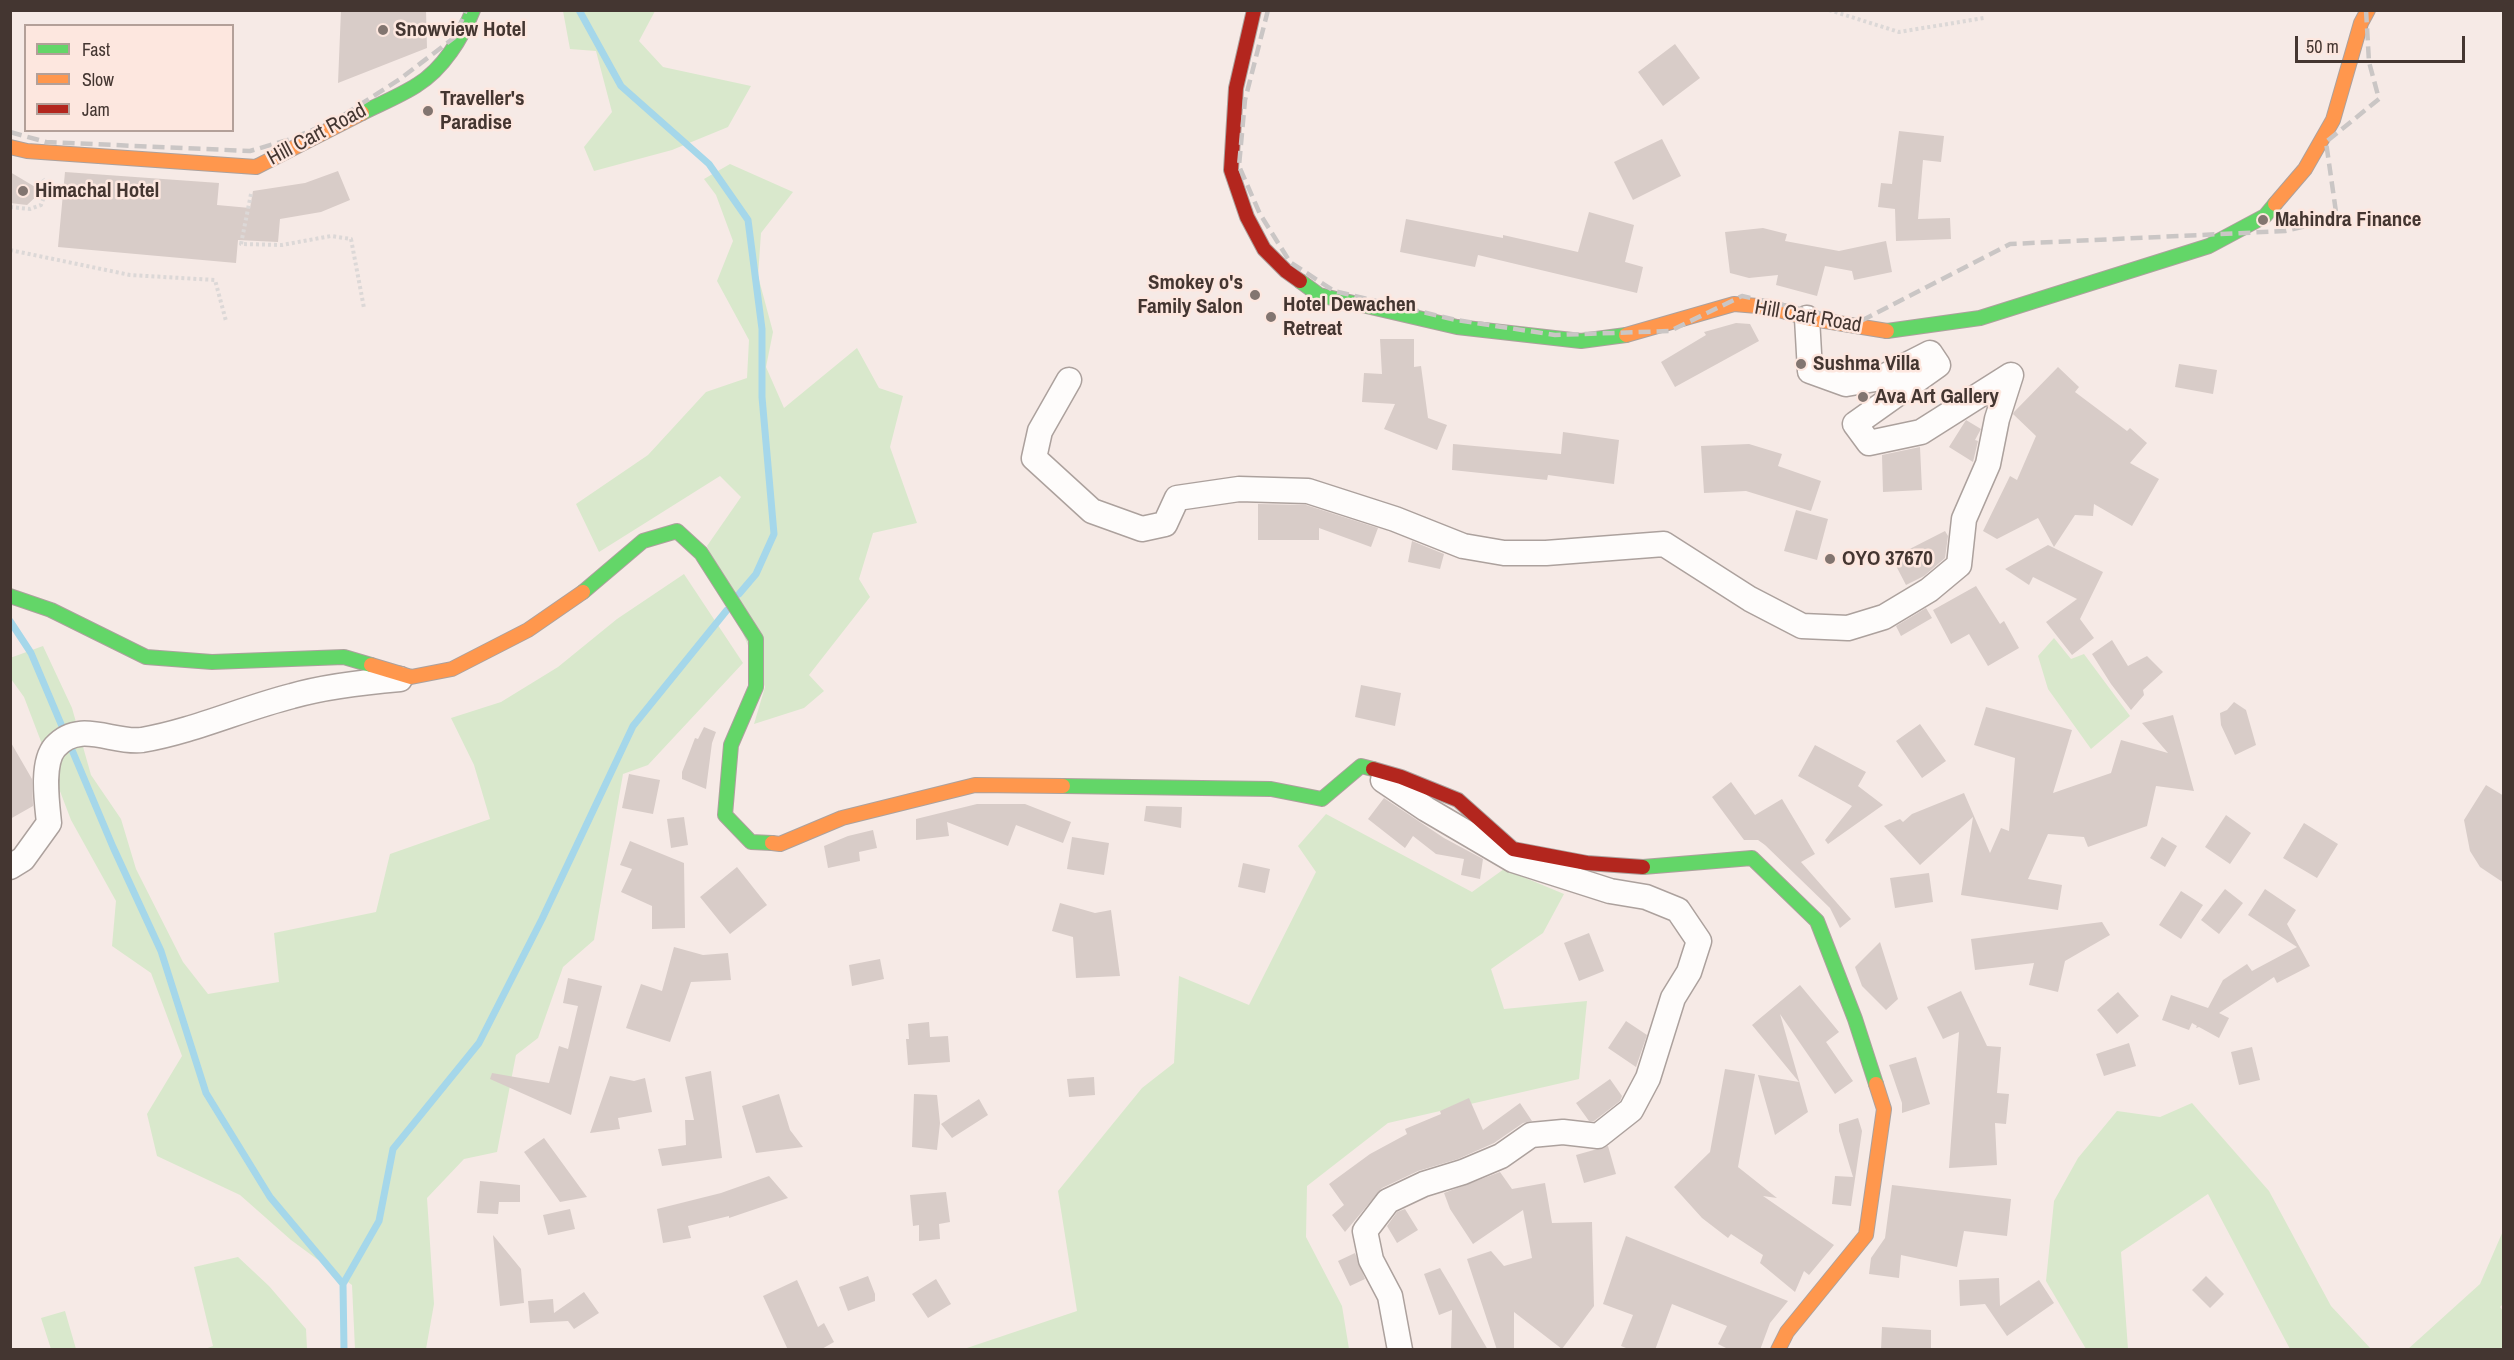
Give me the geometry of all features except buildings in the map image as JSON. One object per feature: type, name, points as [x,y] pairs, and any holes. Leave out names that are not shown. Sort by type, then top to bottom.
[{"type":"main road","name":"Hill Cart Road","points":[[10,147],[27,151],[256,167],[419,84],[444,60],[465,31],[472,10]]},
{"type":"main road","name":"Hill Cart Road","points":[[1254,10],[1236,88],[1231,170],[1246,217],[1264,249],[1286,271],[1319,295],[1457,327],[1581,341],[1616,338],[1734,304],[1769,307],[1807,318],[1890,331],[1980,318],[2209,246],[2265,216],[2305,169],[2333,120],[2361,23],[2368,10]]},
{"type":"main road","points":[[10,596],[30,605],[51,610],[146,657],[212,662],[344,657],[411,677],[452,669],[528,630],[593,585],[643,541],[677,531],[701,553],[756,639],[756,687],[731,745],[725,815],[750,842],[780,844],[842,818],[975,785],[1271,789],[1322,799],[1361,766],[1401,777],[1458,800],[1513,849],[1587,863],[1647,867],[1752,858],[1817,921],[1855,1019],[1884,1109],[1866,1234],[1787,1332],[1778,1350]]},
{"type":"street","points":[[1069,380],[1040,431],[1034,458],[1092,512],[1142,529],[1165,524],[1177,498],[1239,489],[1308,491],[1395,519],[1462,546],[1504,553],[1546,553],[1664,544],[1750,599],[1802,626],[1848,628],[1884,617],[1929,590],[1959,565],[1964,519],[1988,464],[1996,419],[2011,375],[1921,432],[1869,443],[1855,424],[1938,365],[1930,353],[1881,378],[1846,384],[1810,371],[1807,318]]},
{"type":"street","points":[[10,867],[23,859],[49,823],[45,779],[54,747],[74,733],[101,734],[138,740],[177,734],[292,695],[344,685],[411,677]]},
{"type":"street","points":[[1361,766],[1426,809],[1513,860],[1610,891],[1646,897],[1678,910],[1699,941],[1689,972],[1673,998],[1648,1078],[1631,1110],[1599,1136],[1563,1132],[1531,1135],[1491,1160],[1463,1172],[1424,1184],[1388,1201],[1365,1231],[1371,1260],[1389,1296],[1400,1350]]},
{"type":"path","points":[[1829,10],[1899,32],[1984,18]]},
{"type":"path","points":[[256,167],[241,243],[282,245],[332,236],[351,239],[364,308]]},
{"type":"path","points":[[10,207],[30,210],[41,205],[48,186],[41,176]]},
{"type":"path","points":[[10,250],[130,275],[215,280],[226,321]]},
{"type":"green space","points":[[563,11],[655,11],[639,41],[663,67],[751,86],[728,127],[672,150],[594,171],[584,147],[612,112],[596,51],[570,49]]},
{"type":"green space","points":[[730,164],[793,192],[761,233],[758,276],[773,332],[766,367],[784,408],[857,348],[879,388],[903,396],[890,447],[917,523],[873,533],[859,579],[870,597],[809,675],[824,691],[804,708],[754,724],[765,687],[707,546],[741,497],[720,476],[599,552],[576,504],[648,455],[706,392],[747,378],[749,340],[717,281],[733,241],[716,195],[704,179]]},
{"type":"green space","points":[[684,574],[743,663],[648,765],[623,774],[594,940],[563,967],[538,1038],[516,1055],[497,1152],[464,1159],[427,1198],[434,1304],[426,1349],[355,1349],[352,1285],[291,1240],[240,1195],[157,1156],[147,1114],[182,1056],[151,973],[112,946],[116,901],[71,820],[24,697],[11,679],[10,658],[43,646],[72,708],[91,775],[121,819],[136,869],[183,962],[208,994],[279,982],[274,933],[376,912],[390,854],[490,819],[474,765],[451,718],[501,702],[558,667],[617,619]]},
{"type":"green space","points":[[2054,638],[2071,659],[2084,654],[2130,716],[2091,749],[2048,689],[2038,656]]},
{"type":"green space","points":[[1326,814],[1472,892],[1504,869],[1564,894],[1543,933],[1491,969],[1504,1009],[1587,1001],[1579,1079],[1388,1123],[1307,1186],[1306,1237],[1342,1306],[1349,1349],[961,1350],[1077,1311],[1058,1191],[1142,1088],[1174,1063],[1179,976],[1249,1005],[1316,872],[1298,846]]},
{"type":"green space","points":[[2192,1103],[2269,1191],[2331,1306],[2371,1349],[2290,1349],[2208,1194],[2121,1252],[2128,1349],[2086,1349],[2046,1281],[2054,1201],[2078,1158],[2117,1111],[2160,1117]]},
{"type":"green space","points":[[2503,1231],[2504,1303],[2500,1307],[2503,1311],[2503,1349],[2408,1349],[2480,1284]]},
{"type":"green space","points":[[238,1257],[269,1286],[306,1329],[307,1349],[205,1349],[213,1346],[194,1267]]},
{"type":"green space","points":[[65,1311],[76,1349],[51,1349],[41,1318]]},
{"type":"waterway","points":[[579,10],[621,86],[709,164],[748,220],[762,329],[762,397],[774,534],[756,574],[739,594]]},
{"type":"waterway","points":[[343,1284],[379,1221],[393,1149],[479,1043],[542,919],[633,726],[727,610]]},
{"type":"waterway","points":[[10,621],[31,653],[113,847],[161,951],[206,1093],[270,1197],[343,1284],[344,1350]]},
{"type":"railway","points":[[10,132],[46,142],[250,151],[291,139],[336,120],[400,79],[455,37],[466,10]]},
{"type":"railway","points":[[1268,10],[1245,100],[1239,166],[1260,214],[1290,262],[1334,291],[1456,320],[1555,335],[1670,331],[1742,296],[1859,322],[2010,244],[2285,231],[2337,219],[2326,142],[2379,99],[2369,62],[2366,10]]},
{"type":"traffic: fast","points":[[362,113],[410,89],[435,70],[457,42],[473,10]]},
{"type":"traffic: fast","points":[[1887,331],[1980,318],[2209,246],[2265,216],[2275,204]]},
{"type":"traffic: fast","points":[[1300,281],[1319,295],[1457,327],[1581,341],[1626,335]]},
{"type":"traffic: fast","points":[[583,592],[643,541],[677,531],[701,553],[756,639],[756,687],[731,745],[725,815],[751,842],[772,843]]},
{"type":"traffic: fast","points":[[10,596],[51,610],[146,657],[212,662],[344,657],[371,665]]},
{"type":"traffic: fast","points":[[1063,786],[1271,789],[1322,799],[1361,766],[1373,769]]},
{"type":"traffic: fast","points":[[1643,867],[1752,858],[1817,921],[1855,1019],[1876,1084]]},
{"type":"traffic: slow","points":[[2275,204],[2305,169],[2333,120],[2361,23],[2368,10]]},
{"type":"traffic: slow","points":[[10,147],[27,151],[256,167],[362,113]]},
{"type":"traffic: slow","points":[[1626,335],[1734,304],[1769,307],[1807,318],[1887,331]]},
{"type":"traffic: slow","points":[[371,665],[411,677],[452,669],[528,630],[583,592]]},
{"type":"traffic: slow","points":[[772,843],[780,844],[842,818],[975,785],[1063,786]]},
{"type":"traffic: slow","points":[[1778,1350],[1787,1332],[1866,1235],[1884,1109],[1876,1084]]},
{"type":"traffic: jam","points":[[1254,10],[1236,88],[1231,170],[1247,217],[1264,249],[1286,271],[1300,281]]},
{"type":"traffic: jam","points":[[1373,769],[1401,777],[1458,800],[1513,849],[1587,863],[1643,867]]},
{"type":"place","name":"Snowview Hotel","points":[[383,30]]},
{"type":"place","name":"Traveller's Paradise","points":[[428,111]]},
{"type":"place","name":"Himachal Hotel","points":[[23,191]]},
{"type":"place","name":"Mahindra Finance","points":[[2263,220]]},
{"type":"place","name":"Smokey o's Family Salon","points":[[1255,295]]},
{"type":"place","name":"Hotel Dewachen Retreat","points":[[1271,317]]},
{"type":"place","name":"Sushma Villa","points":[[1801,364]]},
{"type":"place","name":"Ava Art Gallery","points":[[1863,397]]},
{"type":"place","name":"OYO 37670","points":[[1830,559]]}]
